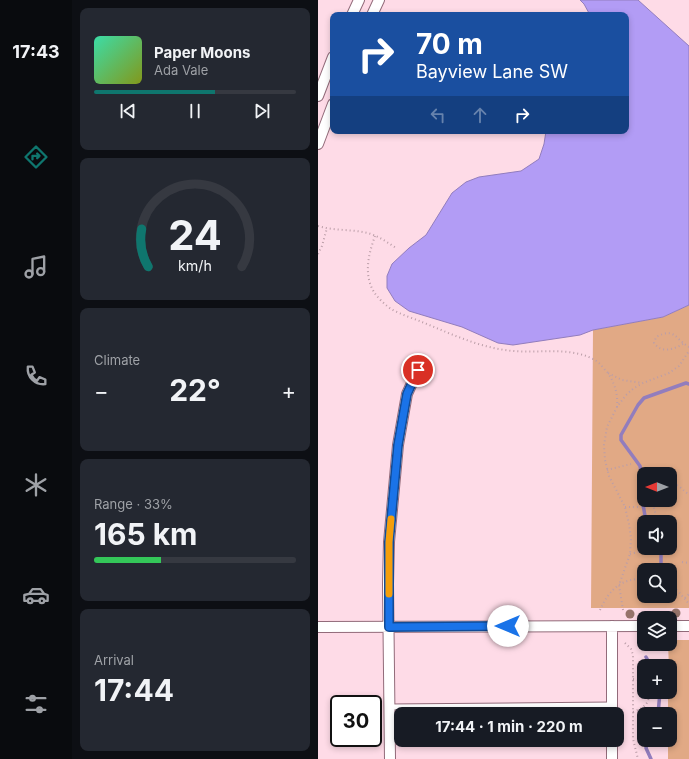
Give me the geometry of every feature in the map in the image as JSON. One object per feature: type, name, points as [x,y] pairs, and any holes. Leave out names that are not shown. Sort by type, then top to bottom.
[{"type":"street","points":[[353,12],[359,0]]},
{"type":"street","points":[[373,12],[379,0]]},
{"type":"street","points":[[318,96],[330,65]]},
{"type":"street","points":[[318,144],[330,112]]},
{"type":"street","points":[[390,759],[389,542],[398,445],[407,394],[418,370]]},
{"type":"street","points":[[612,626],[612,707]]},
{"type":"street","points":[[318,627],[637,626]]},
{"type":"street","points":[[677,626],[689,626]]},
{"type":"street","points":[[612,747],[612,759]]},
{"type":"lane","points":[[389,707],[394,707]]},
{"type":"path","points":[[318,226],[367,233],[396,248]]},
{"type":"path","points":[[318,254],[327,228]]},
{"type":"path","points":[[375,236],[368,258],[370,283],[374,292],[392,309],[463,339],[503,350],[519,352],[571,352],[596,361],[608,373],[614,383],[618,400],[607,428],[604,445],[607,470],[617,494],[625,507],[631,538],[630,554],[619,585],[623,610]]},
{"type":"path","points":[[683,344],[678,347],[664,350],[658,348],[654,343],[656,337],[664,333],[671,333],[678,336],[683,344],[689,347]]},
{"type":"path","points":[[616,407],[630,392],[643,384],[669,373],[679,366],[689,352]]},
{"type":"path","points":[[608,373],[622,380],[643,384]]},
{"type":"path","points":[[607,470],[630,464]]},
{"type":"path","points":[[677,485],[689,495]]},
{"type":"path","points":[[625,507],[646,507]]},
{"type":"path","points":[[630,554],[637,553]]},
{"type":"path","points":[[682,562],[689,563]]},
{"type":"path","points":[[600,610],[606,597],[619,585],[628,580],[637,579]]},
{"type":"path","points":[[677,591],[689,604]]},
{"type":"path","points":[[685,598],[689,594]]},
{"type":"path","points":[[625,643],[632,652],[633,739],[638,759]]},
{"type":"path","points":[[633,679],[637,680]]},
{"type":"path","points":[[633,712],[646,705],[648,699]]},
{"type":"shaded area","points":[[580,0],[638,0],[689,46],[689,305],[663,317],[593,330],[580,335],[513,345],[498,343],[462,327],[409,311],[395,301],[387,288],[387,276],[392,264],[426,235],[452,193],[466,182],[479,177],[521,171],[539,159],[546,134],[629,134],[629,12],[588,12]]},
{"type":"shaded area","points":[[689,305],[689,608],[591,608],[593,330],[663,317]]},
{"type":"shaded area","points":[[677,640],[689,640],[689,759],[668,759],[668,747],[677,747],[677,707],[668,707],[668,699],[677,699],[677,659],[669,659],[668,651],[677,651]]},
{"type":"waterway","points":[[645,515],[643,504],[643,483],[640,466],[621,440],[621,435],[638,405],[644,398],[686,383],[689,384]]},
{"type":"waterway","points":[[661,555],[661,563]]},
{"type":"waterway","points":[[659,699],[659,707]]},
{"type":"waterway","points":[[646,747],[651,759]]},
{"type":"slow traffic","points":[[389,594],[389,542],[391,519]]},
{"type":"route","points":[[418,370],[407,394],[398,445],[389,542],[389,627],[508,626]]}]
